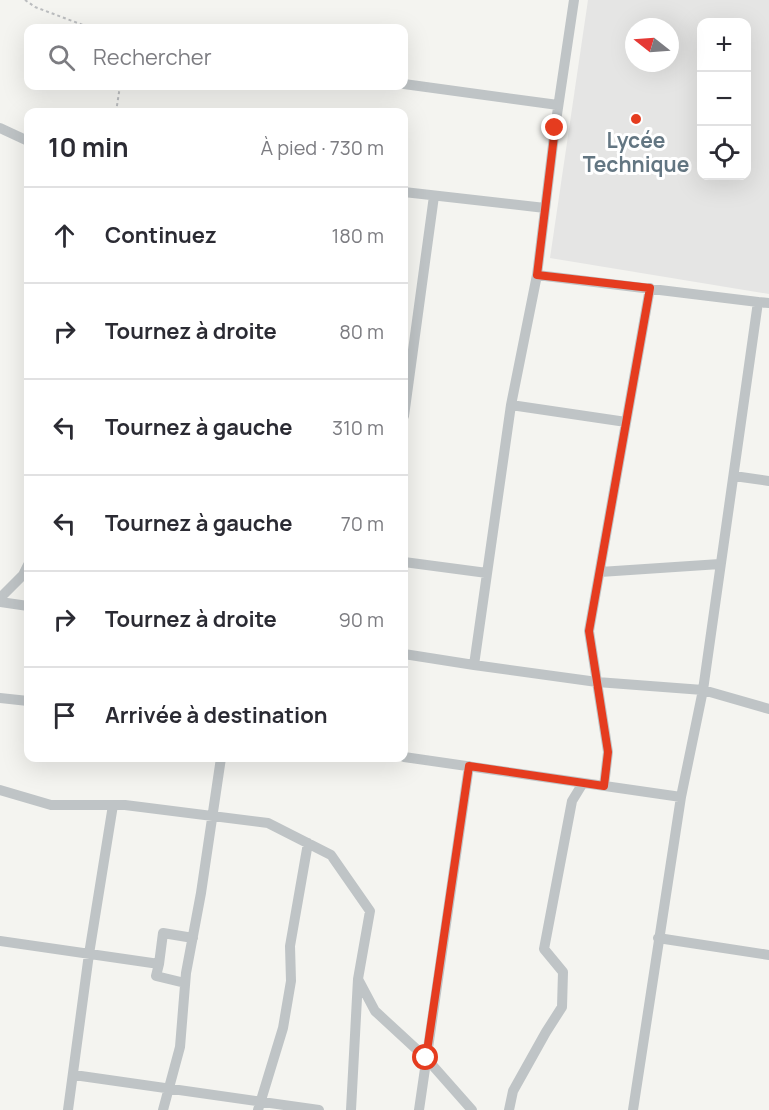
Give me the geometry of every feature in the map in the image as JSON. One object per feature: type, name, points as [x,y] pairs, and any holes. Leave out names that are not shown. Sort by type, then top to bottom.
[{"type":"street","points":[[474,665],[511,405],[537,275],[573,0]]},
{"type":"street","points":[[408,85],[558,105]]},
{"type":"street","points":[[1,130],[24,133]]},
{"type":"street","points":[[1,130],[24,139]]},
{"type":"street","points":[[408,193],[545,208]]},
{"type":"street","points":[[408,387],[434,196]]},
{"type":"street","points":[[537,275],[764,302],[720,564],[703,690],[681,797],[658,938],[633,1110]]},
{"type":"street","points":[[604,786],[608,752],[589,631],[650,288]]},
{"type":"street","points":[[511,405],[626,422]]},
{"type":"street","points":[[734,476],[769,481]]},
{"type":"street","points":[[408,563],[487,573]]},
{"type":"street","points":[[600,572],[720,564]]},
{"type":"street","points":[[0,598],[24,573]]},
{"type":"street","points":[[0,602],[24,605]]},
{"type":"street","points":[[408,655],[597,682],[703,690],[769,709]]},
{"type":"street","points":[[0,698],[24,701]]},
{"type":"street","points":[[408,757],[681,797]]},
{"type":"street","points":[[163,1110],[180,1047],[185,983],[220,762]]},
{"type":"street","points":[[419,1110],[469,766]]},
{"type":"street","points":[[509,1110],[513,1091],[562,1007],[563,972],[544,950],[572,801],[583,783]]},
{"type":"street","points":[[0,790],[51,805],[113,805],[268,823],[331,855],[370,911],[358,979],[351,1110]]},
{"type":"street","points":[[68,1110],[89,954],[113,805]]},
{"type":"street","points":[[260,1106],[283,1028],[291,981],[290,946],[308,843]]},
{"type":"street","points":[[185,983],[156,976],[163,933],[193,938]]},
{"type":"street","points":[[658,938],[769,955]]},
{"type":"street","points":[[0,941],[159,964]]},
{"type":"street","points":[[358,979],[375,1011],[426,1058],[472,1110]]},
{"type":"street","points":[[74,1076],[168,1088],[260,1106],[319,1110]]},
{"type":"path","points":[[25,0],[35,7],[80,24]]},
{"type":"path","points":[[117,108],[119,90]]},
{"type":"shaded area","name":"Lycée Technique","points":[[588,0],[769,0],[769,294],[550,258]]},
{"type":"place","name":"Lycée Technique","points":[[636,119]]},
{"type":"route","points":[[426,1058],[469,766],[604,786],[608,752],[589,631],[650,288],[537,275],[555,128]]}]
